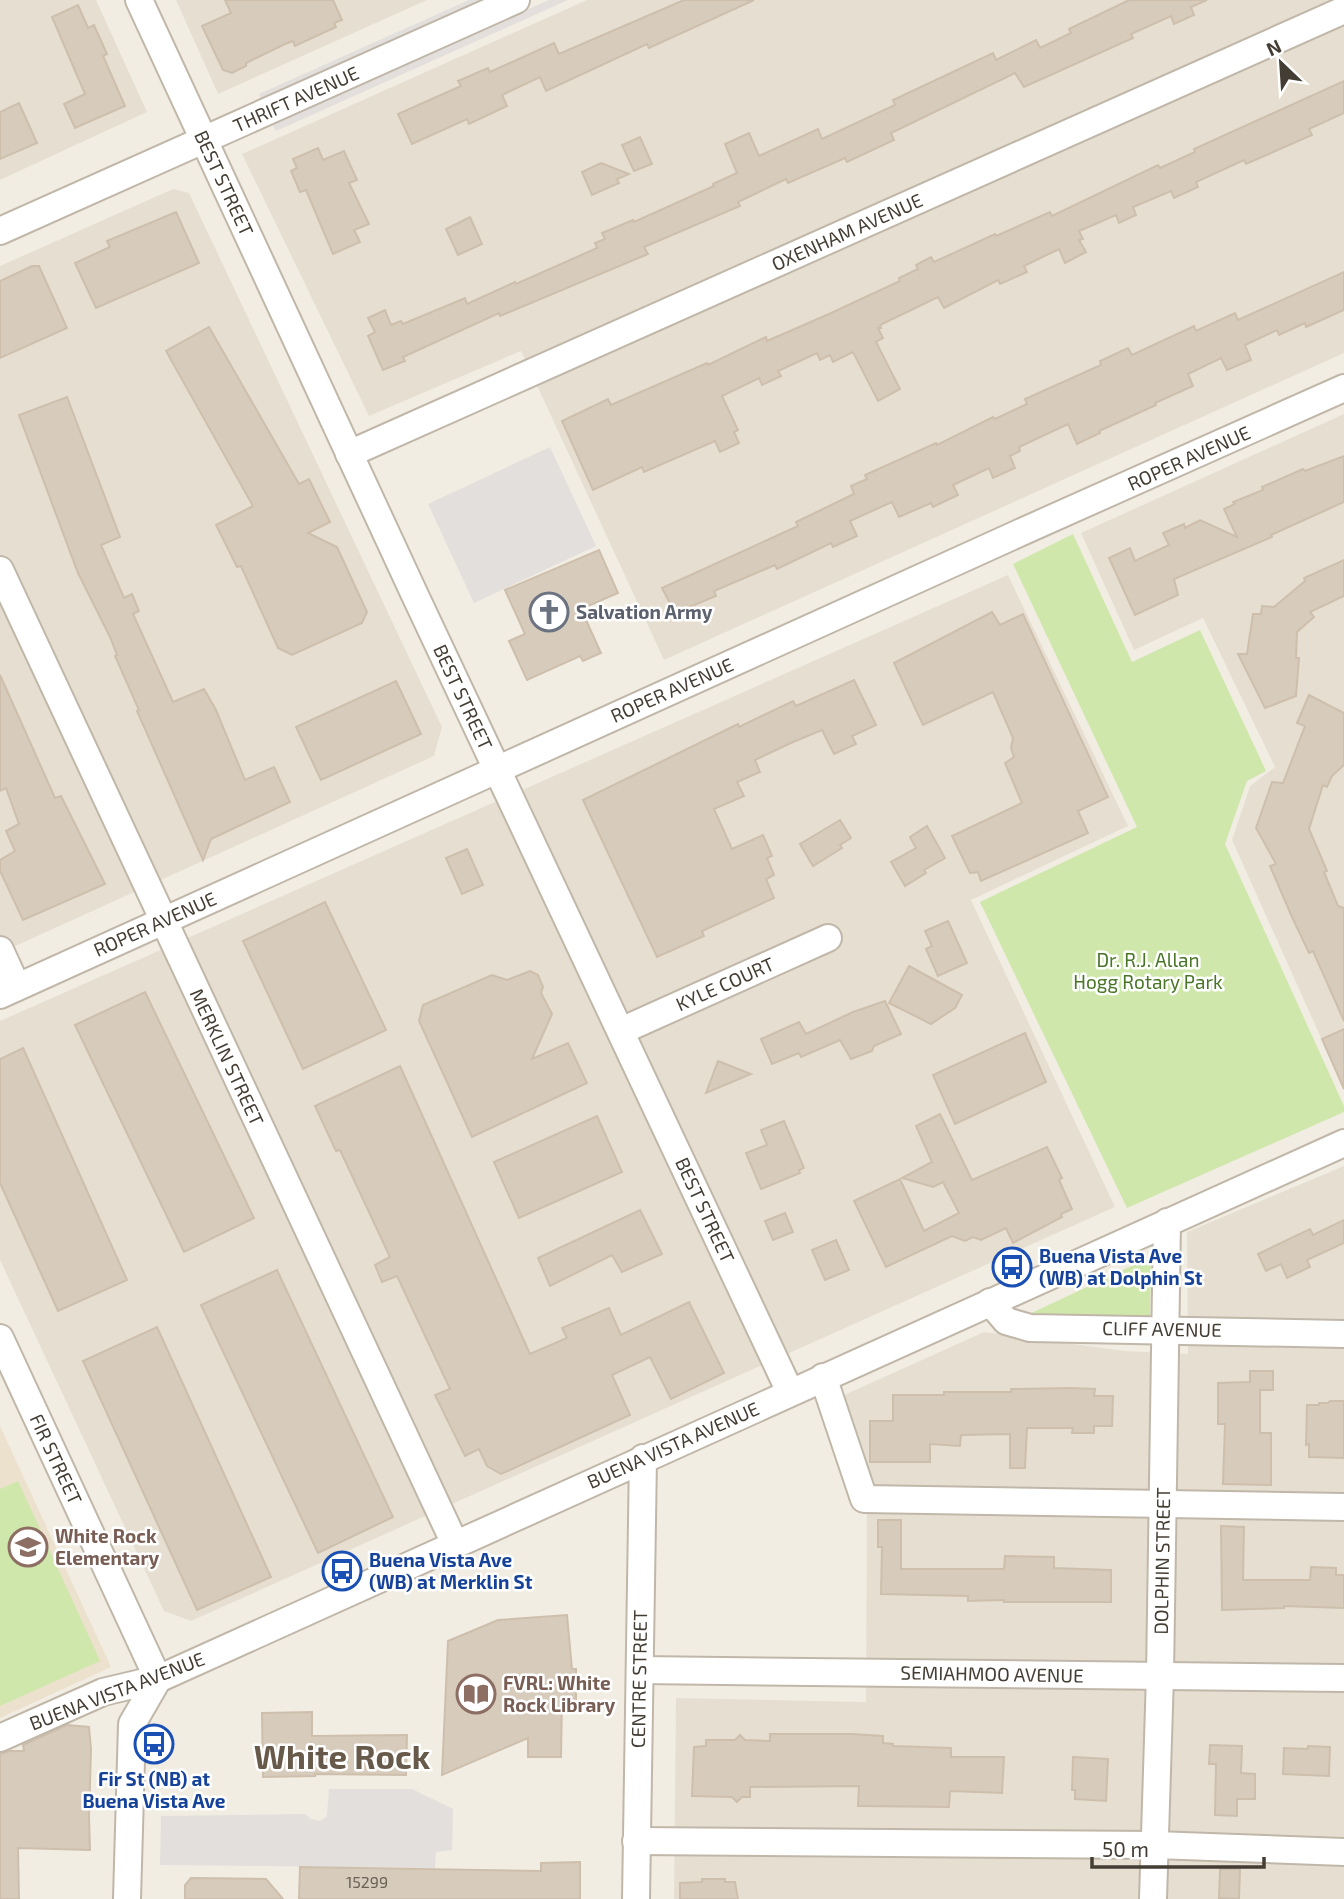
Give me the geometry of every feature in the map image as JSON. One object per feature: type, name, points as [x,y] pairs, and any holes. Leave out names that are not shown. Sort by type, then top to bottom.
[{"type":"street","name":"BEST STREET","points":[[139,0],[349,454],[790,1392]]},
{"type":"street","name":"THRIFT AVENUE","points":[[0,231],[516,0]]},
{"type":"street","name":"OXENHAM AVENUE","points":[[349,454],[1344,10]]},
{"type":"street","name":"ROPER AVENUE","points":[[8,991],[1344,388]]},
{"type":"street","name":"MERKLIN STREET","points":[[0,570],[455,1544]]},
{"type":"street","name":"KYLE COURT","points":[[621,1031],[828,938]]},
{"type":"street","points":[[0,950],[8,991]]},
{"type":"street","name":"BUENA VISTA AVENUE","points":[[0,1738],[103,1692],[158,1679],[1344,1143]]},
{"type":"street","name":"DOLPHIN STREET","points":[[1153,1899],[1160,1675],[1167,1222]]},
{"type":"street","name":"CLIFF AVENUE","points":[[990,1302],[1006,1321],[1030,1328],[1344,1334]]},
{"type":"street","name":"FIR STREET","points":[[0,1338],[158,1679]]},
{"type":"street","points":[[823,1377],[864,1499],[1344,1507]]},
{"type":"street","name":"CENTRE STREET","points":[[636,1899],[643,1458]]},
{"type":"street","name":"SEMIAHMOO AVENUE","points":[[640,1670],[1344,1678]]},
{"type":"street","points":[[127,1899],[132,1724],[158,1679]]},
{"type":"street","points":[[636,1841],[1155,1845],[1344,1852]]},
{"type":"shaded area","points":[[0,0],[96,0],[147,112],[0,180]]},
{"type":"shaded area","points":[[176,0],[427,0],[218,94]]},
{"type":"shaded area","points":[[469,0],[488,0],[262,101],[259,94]]},
{"type":"shaded area","points":[[549,0],[568,0],[276,131],[272,124]]},
{"type":"shaded area","points":[[587,0],[1344,0],[1344,353],[664,660],[521,351],[369,416],[242,154]]},
{"type":"shaded area","points":[[173,189],[189,193],[442,727],[434,756],[0,953],[0,266]]},
{"type":"shaded area","points":[[1344,414],[1344,1089],[1232,840],[1250,786],[1275,767],[1203,618],[1134,650],[1081,533]]},
{"type":"shaded area","points":[[550,447],[596,546],[474,603],[428,504]]},
{"type":"shaded area","points":[[1008,575],[1128,826],[971,900],[1115,1207],[191,1621],[164,1611],[0,1260],[0,1021]]},
{"type":"shaded area","points":[[1344,1166],[1344,1899],[674,1899],[676,1698],[866,1702],[867,1485],[842,1396],[984,1332],[1125,1351],[1188,1354],[1187,1232]]},
{"type":"shaded area","name":"White Rock Elementary","points":[[0,1426],[111,1667],[0,1718]]},
{"type":"shaded area","points":[[329,1789],[412,1789],[453,1809],[452,1850],[436,1852],[435,1868],[160,1865],[161,1816],[305,1814],[320,1821],[327,1816]]},
{"type":"green space","name":"Dr. R.J. Allan Hogg Rotary Park","points":[[1073,534],[1132,662],[1200,630],[1266,771],[1247,781],[1225,844],[1344,1106],[1344,1112],[1127,1208],[980,902],[1137,827],[1013,564]]},
{"type":"green space","points":[[1151,1257],[1150,1319],[1025,1316]]},
{"type":"green space","name":"White Rock Elementary","points":[[18,1481],[100,1661],[0,1706],[0,1489]]},
{"type":"building","points":[[225,0],[333,0],[342,20],[334,23],[336,27],[295,46],[293,41],[285,44],[232,73],[223,70],[202,26],[231,13]]},
{"type":"building","points":[[684,0],[754,0],[649,48],[647,44],[546,91],[540,77],[502,95],[507,106],[469,124],[467,119],[412,144],[398,114],[461,86],[458,81],[488,68],[490,72],[554,43],[559,54]]},
{"type":"building","points":[[1129,0],[1207,0],[1191,7],[1194,15],[1174,24],[1171,16],[1131,34],[1133,38],[1024,87],[1015,73],[891,133],[894,140],[847,162],[845,158],[788,183],[786,179],[738,202],[740,206],[644,247],[648,254],[500,316],[499,313],[403,357],[405,361],[383,370],[368,336],[375,332],[368,318],[385,310],[391,325],[401,321],[403,324],[465,298],[467,304],[515,282],[516,284],[597,248],[595,243],[605,239],[602,233],[633,220],[634,222],[737,173],[725,144],[749,133],[759,156],[818,129],[822,139],[895,105],[893,100],[993,53],[996,60],[1036,40],[1040,48],[1071,33],[1069,29]]},
{"type":"building","points":[[78,5],[88,28],[94,25],[107,54],[103,56],[125,106],[75,128],[64,104],[85,94],[52,17]]},
{"type":"building","points":[[1344,81],[1344,113],[1309,129],[1312,135],[1246,164],[1244,160],[1196,182],[1198,187],[1174,198],[1171,191],[1133,207],[1136,215],[1119,223],[1116,215],[1079,231],[1083,239],[1079,240],[1086,252],[1065,263],[1059,249],[1024,266],[1027,272],[1000,284],[998,280],[944,308],[938,297],[880,325],[881,328],[878,328],[883,338],[876,342],[900,389],[878,401],[853,352],[833,362],[830,355],[820,360],[817,353],[778,371],[781,376],[762,385],[759,378],[722,396],[738,430],[734,432],[739,443],[720,452],[715,441],[644,472],[642,467],[593,490],[562,421],[608,399],[611,405],[707,363],[708,365],[766,337],[767,341],[900,281],[899,278],[918,269],[916,265],[931,257],[934,262],[1050,212],[1052,216]]},
{"type":"building","points":[[19,103],[37,143],[0,159],[0,112]]},
{"type":"building","points":[[640,137],[652,164],[634,171],[622,145]]},
{"type":"building","points":[[318,148],[323,160],[344,151],[357,180],[349,183],[369,224],[354,230],[360,242],[333,254],[306,190],[300,192],[291,171],[297,168],[293,159]]},
{"type":"building","points":[[601,163],[629,174],[617,179],[619,183],[592,195],[582,172]]},
{"type":"building","points":[[176,212],[199,263],[96,308],[75,263],[110,247],[107,241]]},
{"type":"building","points":[[470,217],[482,244],[458,255],[446,229]]},
{"type":"building","points":[[32,266],[39,266],[67,328],[0,358],[0,281]]},
{"type":"building","points":[[1344,272],[1344,310],[1306,327],[1305,323],[1279,335],[1277,330],[1245,345],[1251,360],[1227,370],[1221,358],[1188,374],[1193,386],[1077,444],[1068,424],[1019,447],[1020,451],[1010,456],[1015,468],[993,478],[989,468],[953,485],[958,495],[933,507],[931,503],[899,517],[892,502],[850,521],[857,536],[833,547],[831,543],[777,569],[775,565],[714,591],[716,596],[675,613],[662,588],[798,526],[796,522],[854,494],[851,486],[867,479],[865,475],[1027,404],[1025,399],[1101,365],[1100,361],[1128,348],[1132,355],[1194,326],[1196,331],[1235,313],[1238,320]]},
{"type":"building","points":[[209,327],[299,484],[309,479],[330,522],[308,533],[337,547],[367,612],[362,623],[292,655],[278,648],[241,566],[237,567],[216,525],[253,506],[166,351]]},
{"type":"building","points":[[67,397],[120,537],[101,545],[124,598],[132,594],[139,611],[133,614],[173,702],[204,689],[216,710],[245,780],[274,767],[290,802],[211,839],[203,860],[137,711],[139,710],[115,656],[117,655],[110,637],[78,573],[19,415]]},
{"type":"building","points":[[1344,456],[1344,502],[1271,535],[1272,537],[1174,579],[1178,595],[1135,615],[1109,558],[1130,548],[1135,561],[1169,545],[1163,533],[1184,524],[1185,528],[1200,520],[1237,537],[1224,509],[1235,504],[1233,502],[1303,469],[1305,471]]},
{"type":"building","name":"Salvation Army","points":[[599,550],[618,593],[581,609],[601,653],[583,661],[580,656],[527,680],[509,641],[525,634],[505,590]]},
{"type":"building","points":[[1344,560],[1344,596],[1310,612],[1314,617],[1297,632],[1296,658],[1299,658],[1296,696],[1265,708],[1238,654],[1247,654],[1253,614],[1261,614],[1262,606],[1274,607],[1305,581],[1304,578]]},
{"type":"building","points":[[992,612],[1000,625],[1023,614],[1108,797],[1078,811],[1088,833],[981,881],[978,872],[970,873],[952,836],[1022,803],[1005,763],[1014,757],[1011,748],[1013,738],[993,692],[923,725],[894,663]]},
{"type":"building","points":[[0,675],[55,798],[61,796],[105,884],[23,920],[0,871],[0,860],[15,851],[6,831],[19,824],[6,788],[0,791]]},
{"type":"building","points":[[854,680],[876,725],[852,736],[856,744],[834,754],[822,730],[793,742],[755,760],[760,772],[737,782],[744,796],[714,809],[732,849],[763,835],[772,856],[767,858],[774,875],[766,879],[774,898],[702,931],[704,936],[657,957],[583,800],[738,724],[739,727],[793,701],[796,706]]},
{"type":"building","points":[[396,681],[421,734],[321,780],[296,727]]},
{"type":"building","points":[[1309,695],[1344,713],[1344,765],[1332,776],[1327,787],[1323,785],[1309,829],[1338,906],[1344,908],[1344,1021],[1313,951],[1309,953],[1292,917],[1270,866],[1276,864],[1256,828],[1272,782],[1283,783],[1305,726],[1297,723]]},
{"type":"building","points":[[840,820],[851,838],[840,845],[842,848],[813,866],[800,844]]},
{"type":"building","points":[[927,826],[945,858],[924,870],[926,873],[905,886],[891,862],[916,848],[910,837]]},
{"type":"building","points":[[467,849],[483,885],[462,894],[446,858]]},
{"type":"building","points":[[325,902],[386,1030],[303,1069],[243,941]]},
{"type":"building","points":[[948,921],[967,963],[938,976],[926,949],[932,946],[925,931]]},
{"type":"building","points":[[909,966],[962,995],[955,1008],[931,1024],[889,1003]]},
{"type":"building","points":[[530,971],[538,975],[543,987],[541,993],[552,1014],[532,1059],[568,1043],[587,1083],[472,1137],[419,1021],[423,1005],[492,975],[507,980]]},
{"type":"building","points":[[145,992],[254,1218],[184,1252],[75,1025]]},
{"type":"building","points":[[885,1001],[901,1034],[874,1046],[872,1051],[851,1059],[840,1040],[801,1057],[799,1053],[772,1064],[761,1039],[799,1022],[806,1034],[853,1012]]},
{"type":"building","points":[[1344,1029],[1344,1089],[1322,1039]]},
{"type":"building","points":[[1025,1033],[1046,1082],[955,1124],[933,1075]]},
{"type":"building","points":[[23,1048],[127,1280],[58,1311],[0,1183],[0,1059]]},
{"type":"building","points":[[718,1061],[751,1074],[706,1093]]},
{"type":"building","points":[[400,1066],[530,1354],[567,1338],[562,1328],[609,1308],[621,1335],[689,1302],[724,1373],[671,1399],[650,1357],[612,1375],[630,1415],[501,1474],[487,1466],[479,1449],[465,1456],[435,1395],[450,1389],[397,1276],[382,1282],[375,1265],[390,1257],[340,1150],[336,1151],[315,1106]]},
{"type":"building","points":[[940,1114],[972,1180],[1047,1147],[1062,1178],[1059,1180],[1072,1209],[1013,1243],[1006,1228],[981,1240],[973,1237],[965,1241],[952,1236],[886,1267],[854,1201],[900,1179],[924,1231],[959,1213],[943,1182],[933,1187],[902,1178],[932,1162],[916,1126]]},
{"type":"building","points":[[597,1116],[622,1172],[519,1218],[494,1162]]},
{"type":"building","points":[[784,1121],[804,1168],[799,1170],[800,1173],[761,1189],[746,1153],[767,1145],[761,1130]]},
{"type":"building","points":[[640,1210],[662,1254],[622,1272],[612,1255],[550,1286],[538,1258]]},
{"type":"building","points":[[785,1213],[793,1232],[773,1240],[765,1221]]},
{"type":"building","points":[[1344,1220],[1344,1243],[1307,1260],[1310,1267],[1287,1278],[1281,1264],[1266,1271],[1258,1254],[1310,1229],[1313,1235]]},
{"type":"building","points":[[836,1240],[849,1270],[825,1280],[812,1250]]},
{"type":"building","points":[[277,1270],[393,1517],[318,1553],[201,1305]]},
{"type":"building","points":[[157,1327],[271,1577],[197,1610],[83,1361]]},
{"type":"building","points":[[1250,1371],[1273,1371],[1273,1390],[1260,1390],[1260,1433],[1271,1433],[1271,1485],[1223,1484],[1225,1424],[1218,1424],[1218,1383],[1250,1382]]},
{"type":"building","points":[[1095,1389],[1094,1396],[1113,1396],[1112,1426],[1094,1426],[1094,1433],[1072,1433],[1073,1428],[1027,1428],[1025,1468],[1010,1468],[1010,1434],[961,1435],[960,1446],[930,1444],[930,1462],[870,1462],[870,1421],[893,1421],[893,1395]]},
{"type":"building","points":[[1344,1401],[1344,1458],[1309,1457],[1309,1444],[1306,1445],[1307,1405]]},
{"type":"building","points":[[878,1520],[901,1520],[901,1569],[1004,1569],[1005,1556],[1054,1557],[1054,1568],[1111,1570],[1111,1602],[968,1601],[968,1596],[881,1594],[882,1547],[878,1547]]},
{"type":"building","points":[[1221,1526],[1244,1527],[1243,1580],[1310,1580],[1311,1567],[1336,1568],[1336,1575],[1344,1575],[1344,1608],[1284,1606],[1222,1610]]},
{"type":"building","points":[[567,1615],[572,1669],[576,1669],[576,1699],[562,1699],[561,1757],[528,1757],[528,1738],[442,1775],[448,1641],[498,1620]]},
{"type":"building","points":[[312,1712],[312,1736],[407,1735],[406,1775],[315,1774],[263,1777],[262,1713]]},
{"type":"building","points":[[67,1725],[89,1727],[90,1850],[18,1848],[19,1899],[0,1899],[0,1754],[24,1751],[23,1745]]},
{"type":"building","points":[[770,1734],[883,1736],[883,1743],[893,1746],[951,1748],[951,1757],[1004,1757],[1002,1793],[950,1791],[949,1807],[858,1806],[859,1786],[750,1787],[750,1797],[742,1797],[737,1802],[732,1797],[692,1796],[694,1747],[706,1746],[706,1740],[735,1740],[740,1735],[745,1740],[770,1741]]},
{"type":"building","points":[[1210,1745],[1242,1746],[1241,1773],[1255,1774],[1255,1799],[1237,1799],[1237,1816],[1215,1815],[1216,1764],[1209,1764]]},
{"type":"building","points":[[1308,1746],[1330,1747],[1329,1776],[1283,1774],[1284,1748],[1308,1749]]},
{"type":"building","points":[[1073,1757],[1108,1759],[1106,1801],[1075,1799],[1075,1790],[1072,1790]]},
{"type":"building","points":[[580,1862],[580,1899],[299,1899],[300,1867],[541,1871],[541,1863]]},
{"type":"building","points":[[1220,1869],[1240,1869],[1239,1899],[1219,1898]]},
{"type":"building","points":[[191,1878],[266,1879],[283,1899],[185,1899],[185,1885]]},
{"type":"building","points":[[702,1879],[735,1882],[738,1899],[680,1899],[680,1883],[702,1882]]},
{"type":"place","name":"Salvation Army","points":[[549,612]]},
{"type":"place","name":"Buena Vista Ave (WB) at Dolphin St","points":[[1012,1267]]},
{"type":"place","name":"White Rock Elementary","points":[[28,1547]]},
{"type":"place","name":"Buena Vista Ave (WB) at Merklin St","points":[[342,1571]]},
{"type":"place","name":"FVRL: White Rock Library","points":[[476,1694]]},
{"type":"place","name":"Fir St (NB) at Buena Vista Ave","points":[[154,1744]]},
{"type":"district","name":"White Rock","points":[[342,1757]]}]
